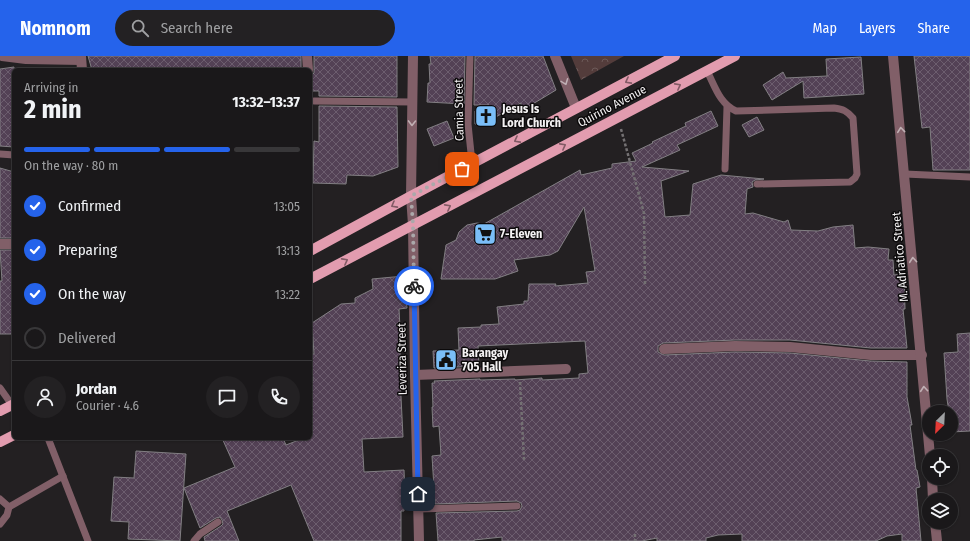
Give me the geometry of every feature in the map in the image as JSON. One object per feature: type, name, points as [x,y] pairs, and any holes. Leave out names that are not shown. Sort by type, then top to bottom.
[{"type":"main road","name":"Quirino Avenue","points":[[312,250],[472,163],[675,56]]},
{"type":"main road","name":"Quirino Avenue","points":[[312,278],[735,56]]},
{"type":"main road","points":[[0,411],[12,405]]},
{"type":"main road","points":[[0,442],[12,436]]},
{"type":"street","points":[[2,56],[26,59],[81,58],[82,68]]},
{"type":"street","points":[[308,56],[308,68]]},
{"type":"street","name":"Leveriza Street","points":[[413,56],[411,196],[413,225],[419,541]]},
{"type":"street","points":[[555,56],[576,108]]},
{"type":"street","name":"M. Adriatico Street","points":[[893,56],[922,355],[929,449]]},
{"type":"street","points":[[0,244],[12,244]]},
{"type":"street","points":[[664,349],[735,346],[790,347],[871,356],[922,355]]},
{"type":"street","points":[[415,374],[566,369]]},
{"type":"street","points":[[936,529],[937,541]]},
{"type":"lane","name":"Camia Street","points":[[470,56],[468,124],[472,163]]},
{"type":"lane","points":[[707,71],[720,97],[727,107],[736,111],[834,108],[848,112],[853,118],[857,174],[850,182],[757,184]]},
{"type":"lane","points":[[314,101],[412,102]]},
{"type":"lane","points":[[725,169],[727,107]]},
{"type":"lane","points":[[0,154],[12,155]]},
{"type":"lane","points":[[905,174],[970,177]]},
{"type":"lane","points":[[0,388],[12,403]]},
{"type":"lane","points":[[49,440],[88,541]]},
{"type":"lane","points":[[0,524],[7,515],[9,507],[63,476]]},
{"type":"lane","points":[[0,499],[9,507]]},
{"type":"lane","points":[[418,509],[517,506]]},
{"type":"lane","points":[[194,541],[200,534],[218,522]]},
{"type":"path","points":[[618,117],[644,213],[645,284]]},
{"type":"path","points":[[520,371],[524,460]]},
{"type":"path","points":[[635,534],[635,541]]},
{"type":"green space","points":[[571,56],[624,56],[581,80]]},
{"type":"building","points":[[88,56],[301,56],[301,68],[91,68]]},
{"type":"building","points":[[314,56],[397,56],[397,97],[319,96],[319,91],[312,91],[312,75],[314,73]]},
{"type":"building","points":[[430,56],[465,56],[464,104],[427,102],[428,83],[430,83]]},
{"type":"building","points":[[475,56],[543,56],[556,90],[521,111],[521,103],[483,124],[475,124],[475,111],[489,105],[474,105]]},
{"type":"building","points":[[914,56],[970,56],[970,170],[933,170],[930,127],[922,128]]},
{"type":"building","points":[[861,57],[864,94],[804,98],[803,81],[772,100],[763,85],[783,72],[786,78],[827,76],[826,59]]},
{"type":"building","points":[[14,67],[12,68],[12,147],[0,146],[0,69]]},
{"type":"building","points":[[319,106],[397,107],[398,167],[373,176],[347,175],[346,184],[313,183],[314,141],[319,142]]},
{"type":"building","points":[[711,111],[718,126],[677,145],[680,150],[642,167],[689,171],[661,181],[665,217],[690,215],[693,184],[721,175],[764,179],[755,180],[752,182],[753,187],[747,189],[745,214],[753,213],[784,222],[788,220],[791,230],[818,231],[833,227],[853,225],[855,248],[868,247],[889,249],[888,260],[893,260],[894,275],[904,274],[905,309],[903,309],[907,348],[871,348],[790,340],[735,340],[663,343],[658,346],[658,352],[664,355],[735,352],[790,353],[870,361],[907,362],[907,397],[912,425],[910,425],[916,470],[920,487],[916,488],[921,541],[902,541],[902,534],[887,536],[876,541],[742,541],[742,534],[718,535],[706,538],[706,541],[657,541],[657,538],[642,541],[502,541],[502,537],[474,541],[438,541],[436,513],[517,511],[520,510],[522,506],[521,503],[517,501],[435,504],[432,456],[441,455],[439,426],[433,427],[432,383],[435,383],[434,381],[480,379],[515,380],[542,378],[542,380],[579,378],[579,374],[588,373],[585,341],[478,346],[479,366],[434,368],[433,351],[459,350],[458,328],[481,327],[481,325],[499,324],[497,307],[524,304],[524,301],[528,301],[529,284],[556,284],[555,286],[588,283],[586,272],[595,271],[584,207],[558,251],[550,255],[514,260],[518,271],[495,279],[441,279],[446,245],[456,240],[459,232],[467,225],[477,223],[484,224],[580,170],[581,175],[612,168],[612,164],[636,161],[632,153],[686,126],[685,123]]},
{"type":"building","points":[[757,117],[764,130],[749,137],[742,125]]},
{"type":"building","points":[[447,121],[454,138],[434,146],[427,129]]},
{"type":"building","points":[[0,168],[12,171],[12,238],[0,238]]},
{"type":"building","points":[[0,250],[12,250],[12,334],[0,334],[0,281],[2,281]]},
{"type":"building","points":[[404,276],[407,308],[399,309],[403,437],[362,439],[364,472],[404,470],[405,496],[403,496],[404,511],[401,511],[401,541],[314,541],[291,485],[227,511],[239,541],[205,541],[204,537],[223,524],[222,520],[220,517],[216,518],[200,528],[184,488],[235,467],[223,440],[284,440],[286,445],[299,440],[312,440],[312,354],[314,354],[312,323],[341,304],[355,303],[355,298],[373,289],[372,279]]},
{"type":"building","points":[[970,333],[970,431],[958,432],[958,405],[948,405],[947,399],[944,353],[958,352],[957,334]]},
{"type":"building","points":[[136,451],[186,454],[180,541],[128,539],[129,522],[111,521],[114,477],[134,478]]},
{"type":"way so far","points":[[414,286],[411,196],[462,169]]},
{"type":"place","name":"Jesus Is Lord Church","points":[[486,116]]},
{"type":"place","name":"7-Eleven","points":[[485,234]]},
{"type":"place","name":"Barangay 705 Hall","points":[[446,360]]},
{"type":"route","points":[[414,286],[418,494]]}]
